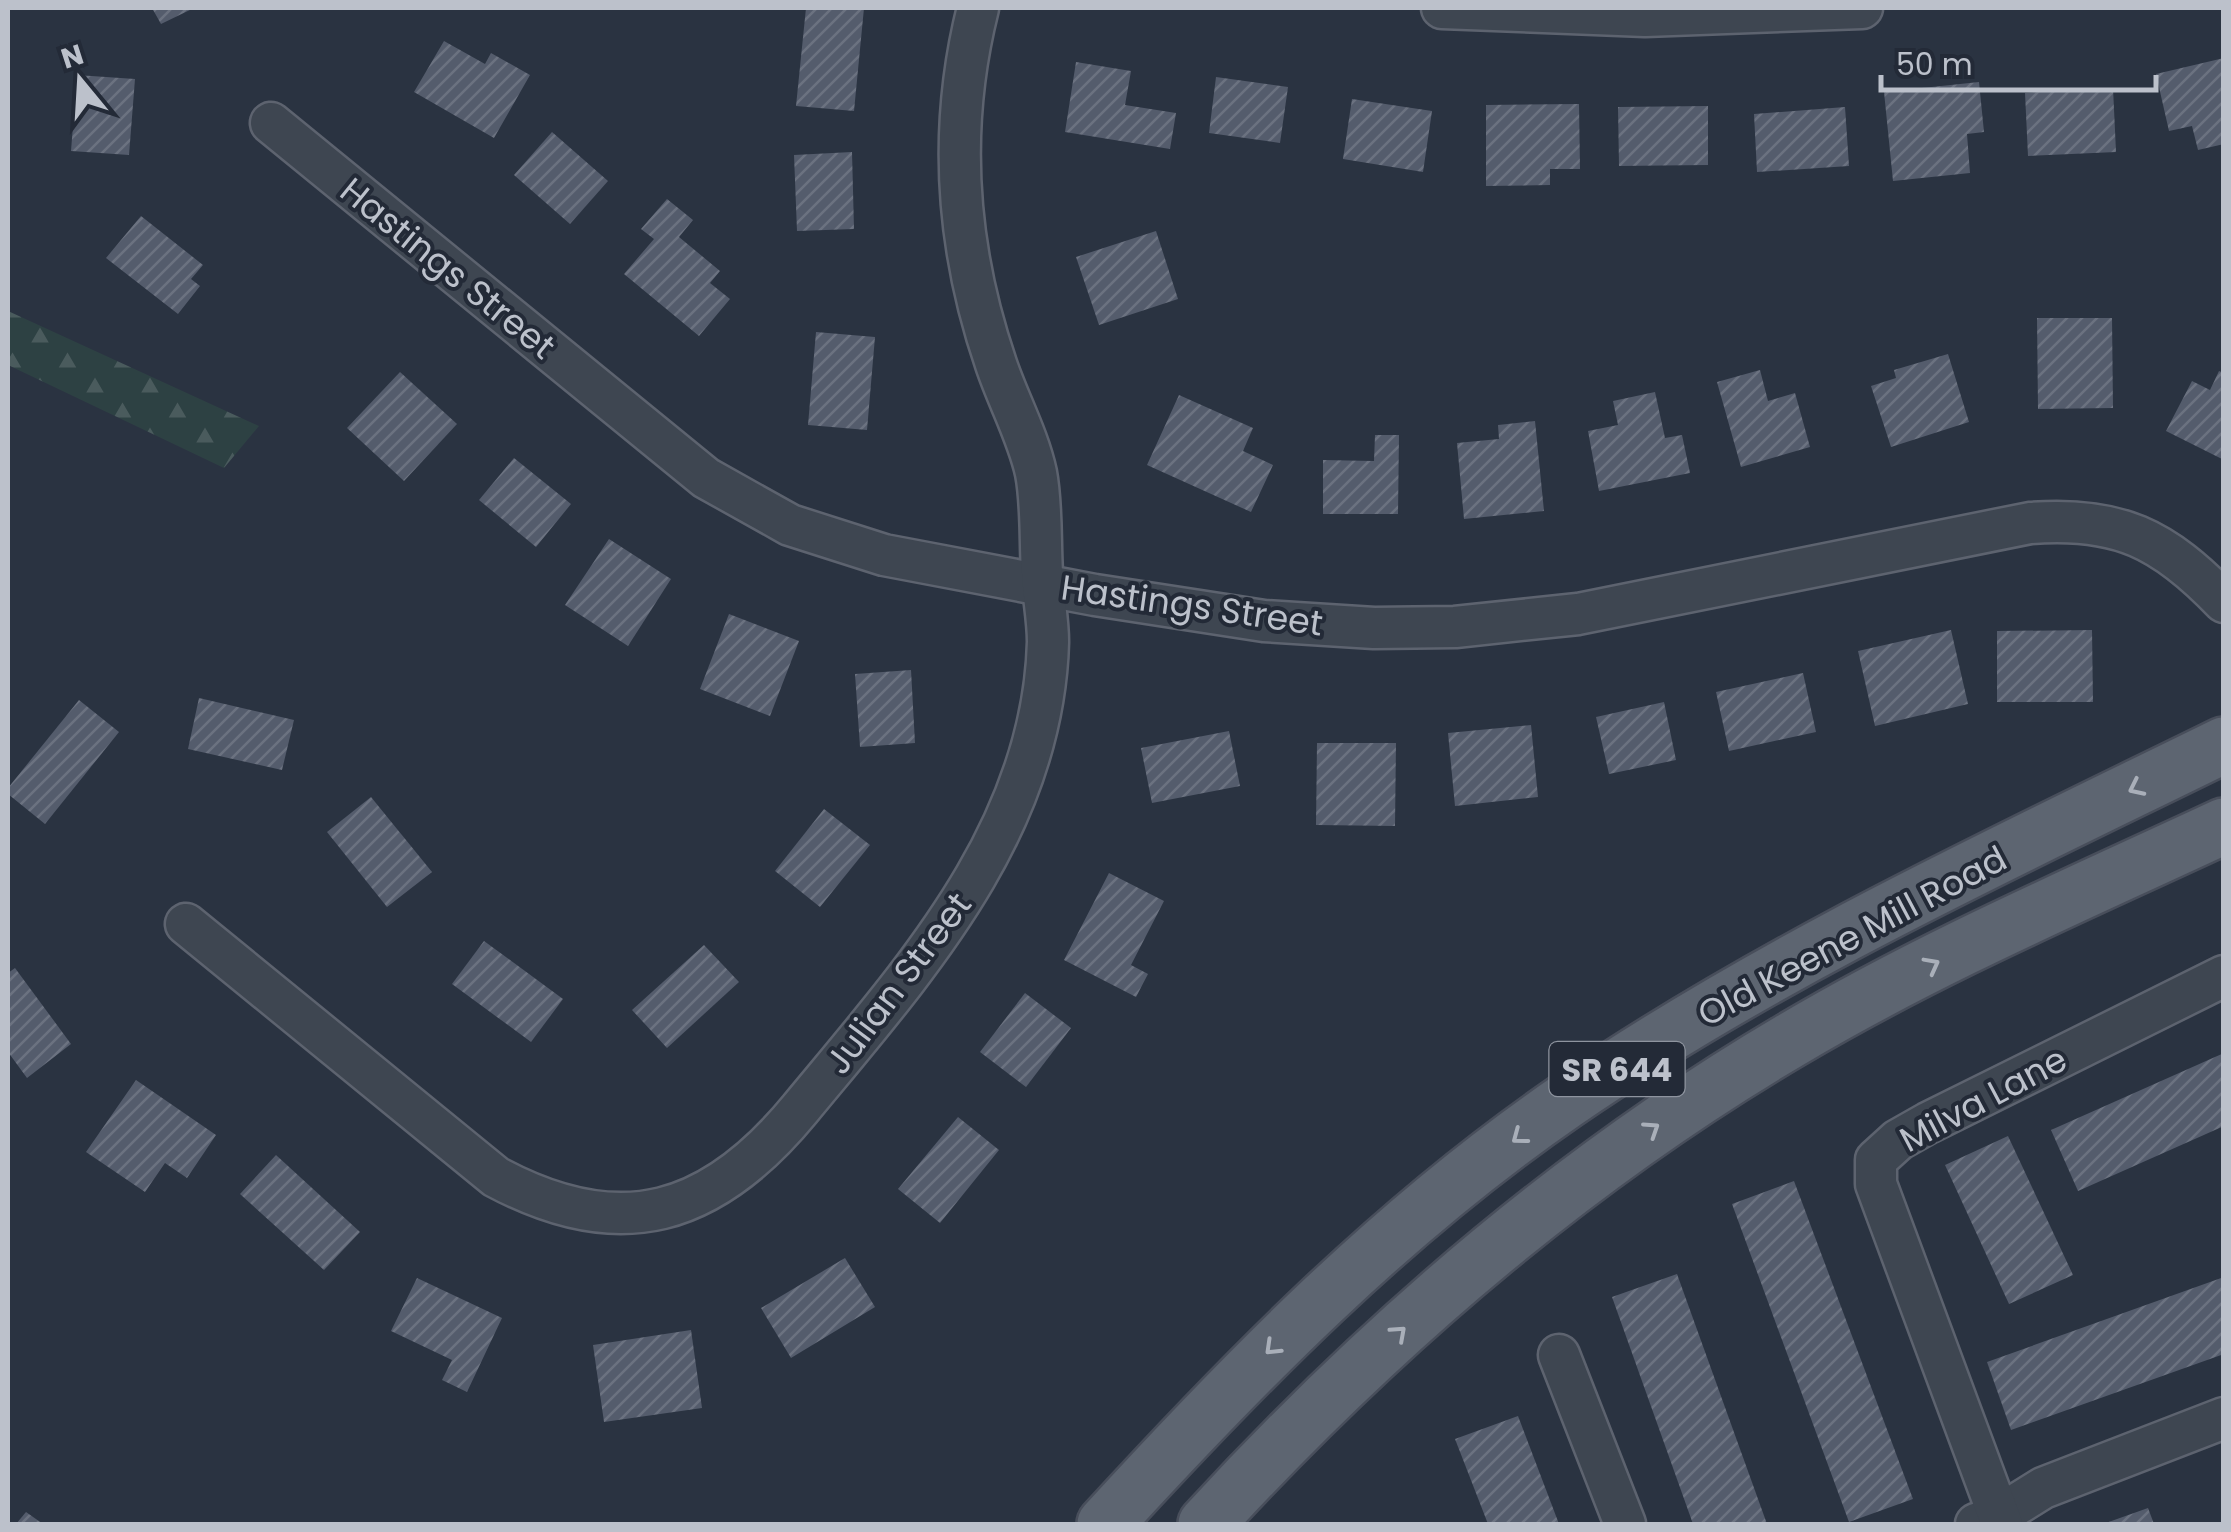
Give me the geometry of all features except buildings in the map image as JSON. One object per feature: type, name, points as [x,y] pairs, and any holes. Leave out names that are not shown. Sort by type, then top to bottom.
[{"type":"main road","name":"Old Keene Mill Road","points":[[1105,1524],[1217,1402],[1316,1305],[1418,1214],[1566,1102],[1758,981],[1931,888],[2224,745]]},
{"type":"main road","name":"Old Keene Mill Road","points":[[1206,1524],[1354,1374],[1463,1275],[1627,1145],[1792,1039],[1972,944],[2224,826]]},
{"type":"street","name":"Julian Street","points":[[186,924],[496,1177],[536,1198],[579,1210],[624,1214],[669,1207],[694,1199],[732,1178],[790,1121],[952,919],[1010,809],[1036,727],[1048,642],[1036,473],[995,362],[965,240],[958,168],[967,51],[978,8]]},
{"type":"street","points":[[1442,8],[1645,16],[1862,8]]},
{"type":"street","name":"Hastings Street","points":[[271,124],[706,478],[790,525],[852,547],[1264,622],[1374,628],[1455,627],[1578,614],[2030,523],[2069,520],[2108,525],[2151,541],[2190,568],[2224,602]]},
{"type":"street","name":"Milva Lane","points":[[1992,1522],[1876,1184],[1876,1160],[1898,1140],[1928,1123],[2224,976]]},
{"type":"street","points":[[1559,1355],[1625,1524]]},
{"type":"street","points":[[1992,1522],[2042,1488],[2224,1418]]},
{"type":"green space","points":[[8,311],[259,426],[224,468],[8,365]]}]
